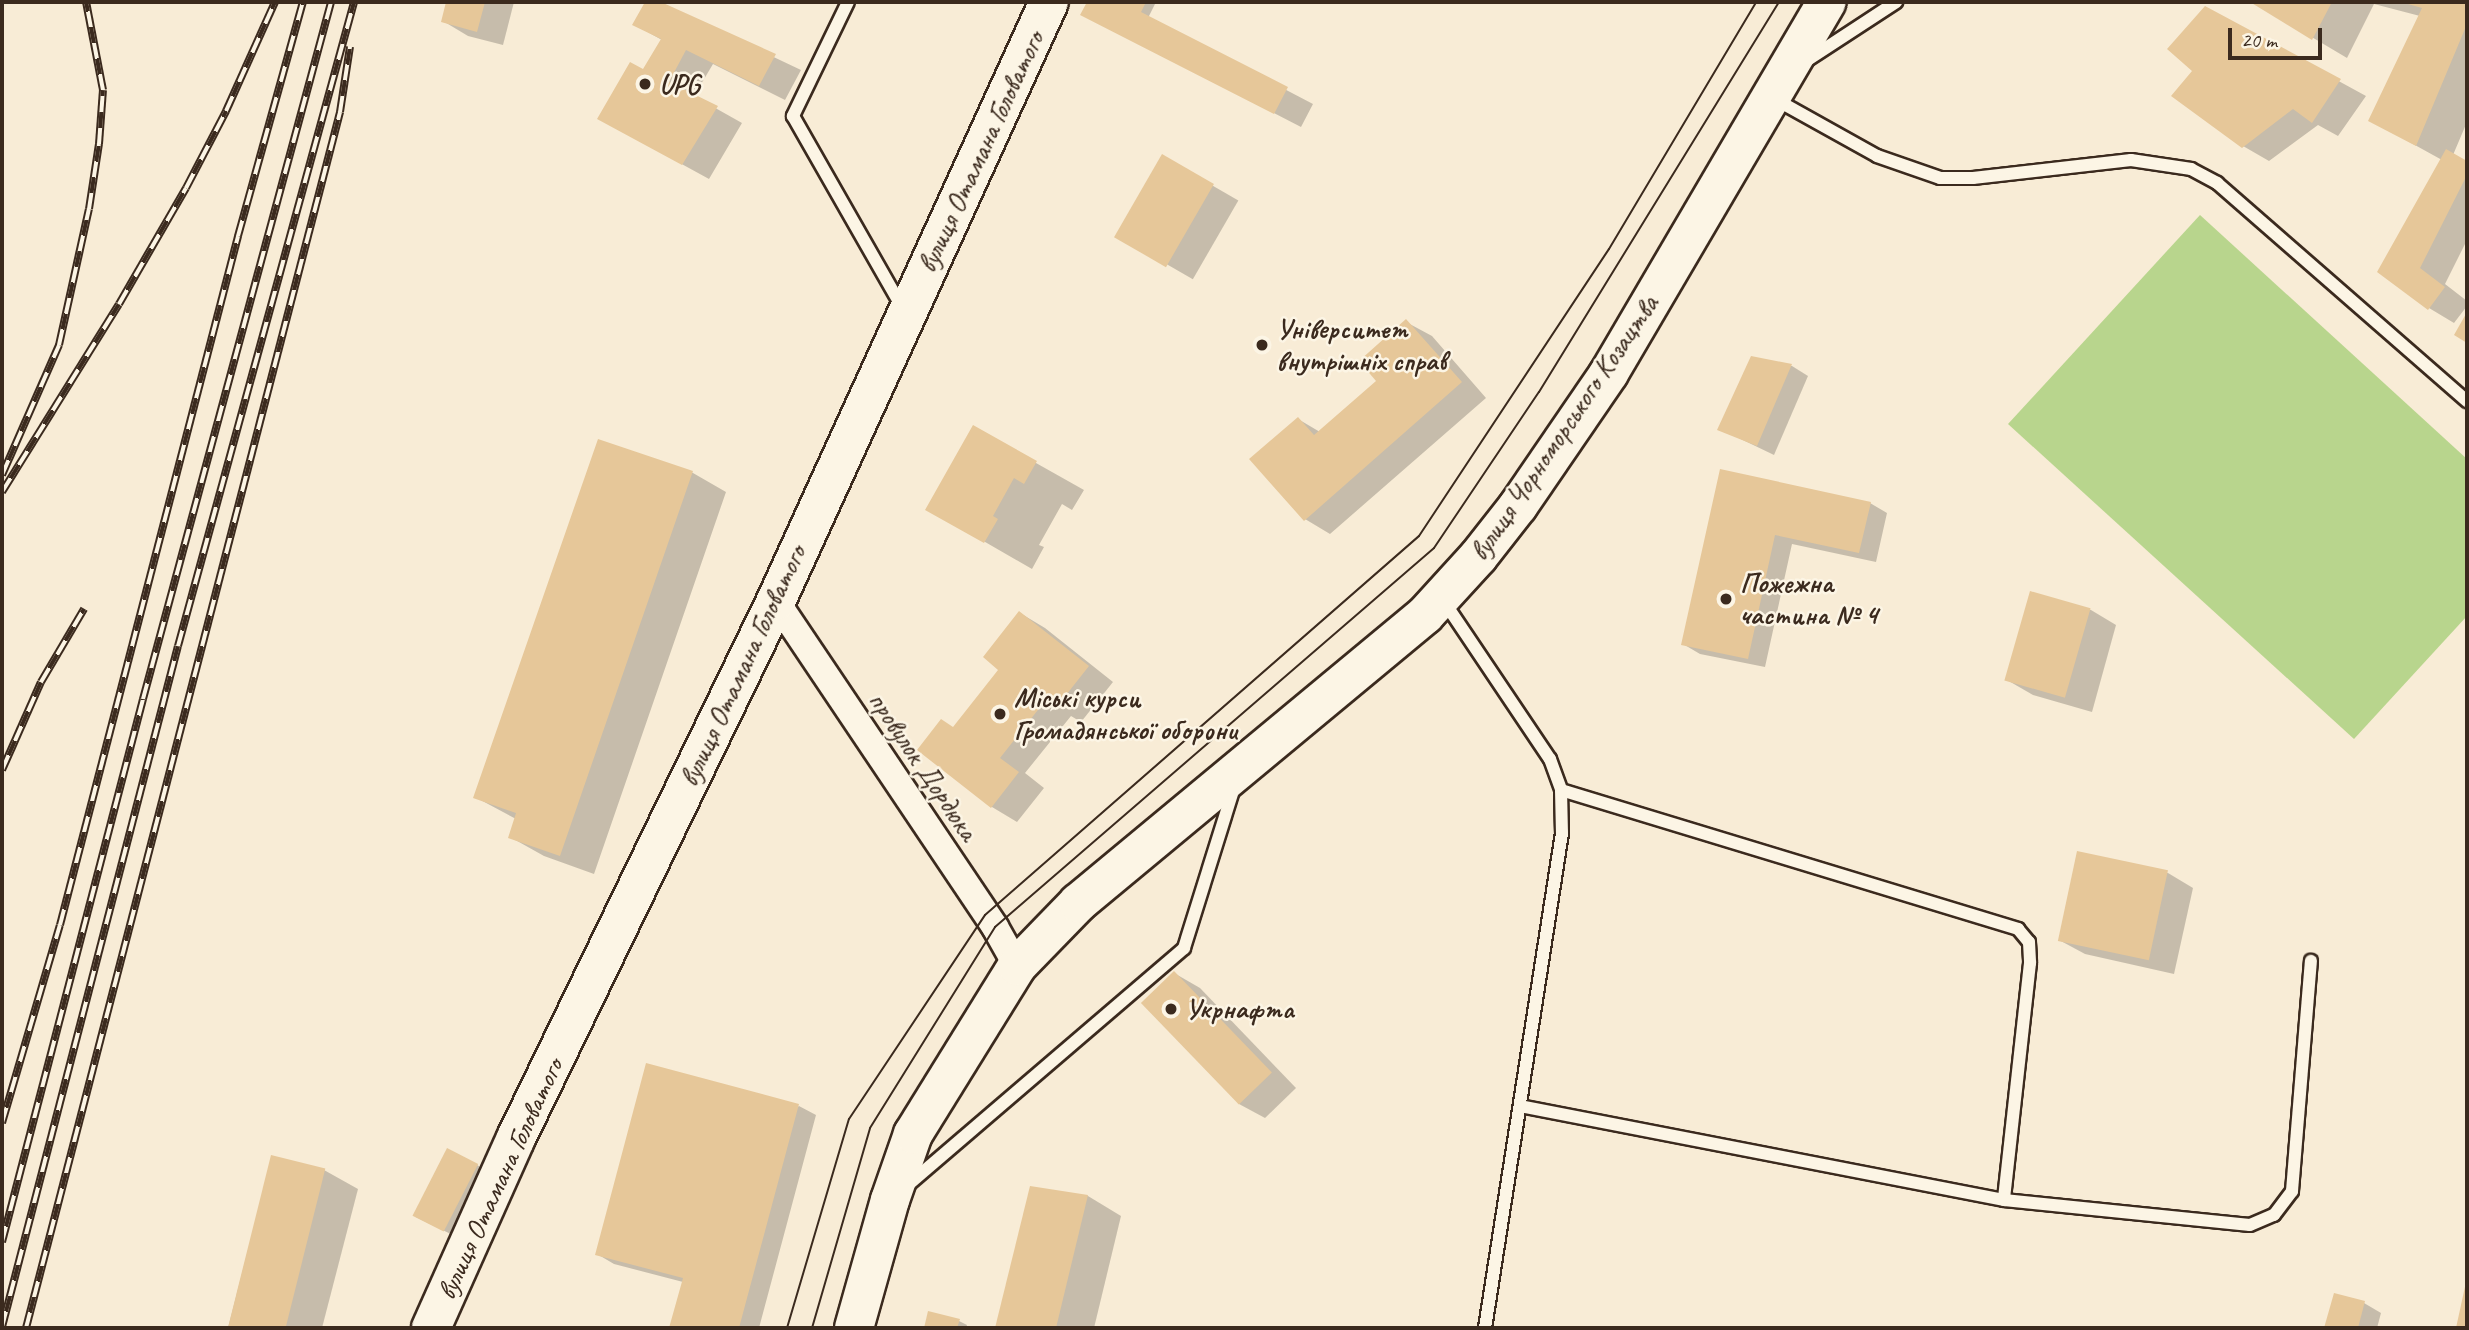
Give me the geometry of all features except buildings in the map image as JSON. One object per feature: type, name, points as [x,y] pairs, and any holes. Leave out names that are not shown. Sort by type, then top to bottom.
[{"type":"main road","name":"вулиця Отамана Головатого","points":[[431,1328],[516,1138],[776,601],[1049,2]]},
{"type":"main road","name":"вулиця Чорноморського Козацтва","points":[[854,1328],[890,1200],[913,1134],[1017,966],[1078,903],[1425,615],[1518,506],[1609,373],[1781,85],[1827,2]]},
{"type":"street","name":"провулок Дордюка","points":[[776,601],[995,927],[1017,966]]},
{"type":"lane","points":[[848,2],[793,116],[906,315]]},
{"type":"lane","points":[[1896,2],[1781,85],[1877,156],[1940,178],[1973,178],[2131,160],[2191,169],[2217,183],[2467,401]]},
{"type":"lane","points":[[1441,597],[1550,759],[1561,790],[1562,833],[1485,1328]]},
{"type":"lane","points":[[890,1200],[1184,948],[1239,770]]},
{"type":"lane","points":[[1561,790],[2018,929],[2029,942],[2030,963],[2004,1200]]},
{"type":"lane","points":[[1520,1105],[2004,1200],[2250,1225],[2274,1215],[2292,1191],[2311,961]]},
{"type":"green space","points":[[2200,215],[2467,459],[2467,616],[2354,739],[2008,424]]},
{"type":"tram line","points":[[787,1328],[849,1119],[985,915],[1419,536],[1609,249],[1756,2]]},
{"type":"tram line","points":[[812,1328],[870,1128],[995,927],[1434,548],[1539,392],[1779,2]]},
{"type":"railway","points":[[2,475],[59,345],[89,209],[99,144],[103,90],[86,2]]},
{"type":"railway","points":[[2,492],[119,304],[186,188],[226,111],[275,2]]},
{"type":"railway","points":[[2,1123],[60,925],[238,236],[303,2]]},
{"type":"railway","points":[[2,1242],[143,699],[331,2]]},
{"type":"railway","points":[[2,1327],[178,646],[354,2]]},
{"type":"railway","points":[[26,1328],[340,112],[350,47]]},
{"type":"railway","points":[[2,770],[41,682],[84,609]]},
{"type":"place","name":"UPG","points":[[645,84]]},
{"type":"place","name":"Університет внутрішніх справ","points":[[1262,345]]},
{"type":"place","name":"Пожежна частина № 4","points":[[1726,599]]},
{"type":"place","name":"Міські курси Громадянської оборони","points":[[1000,714]]},
{"type":"place","name":"Укрнафта","points":[[1171,1009]]}]
